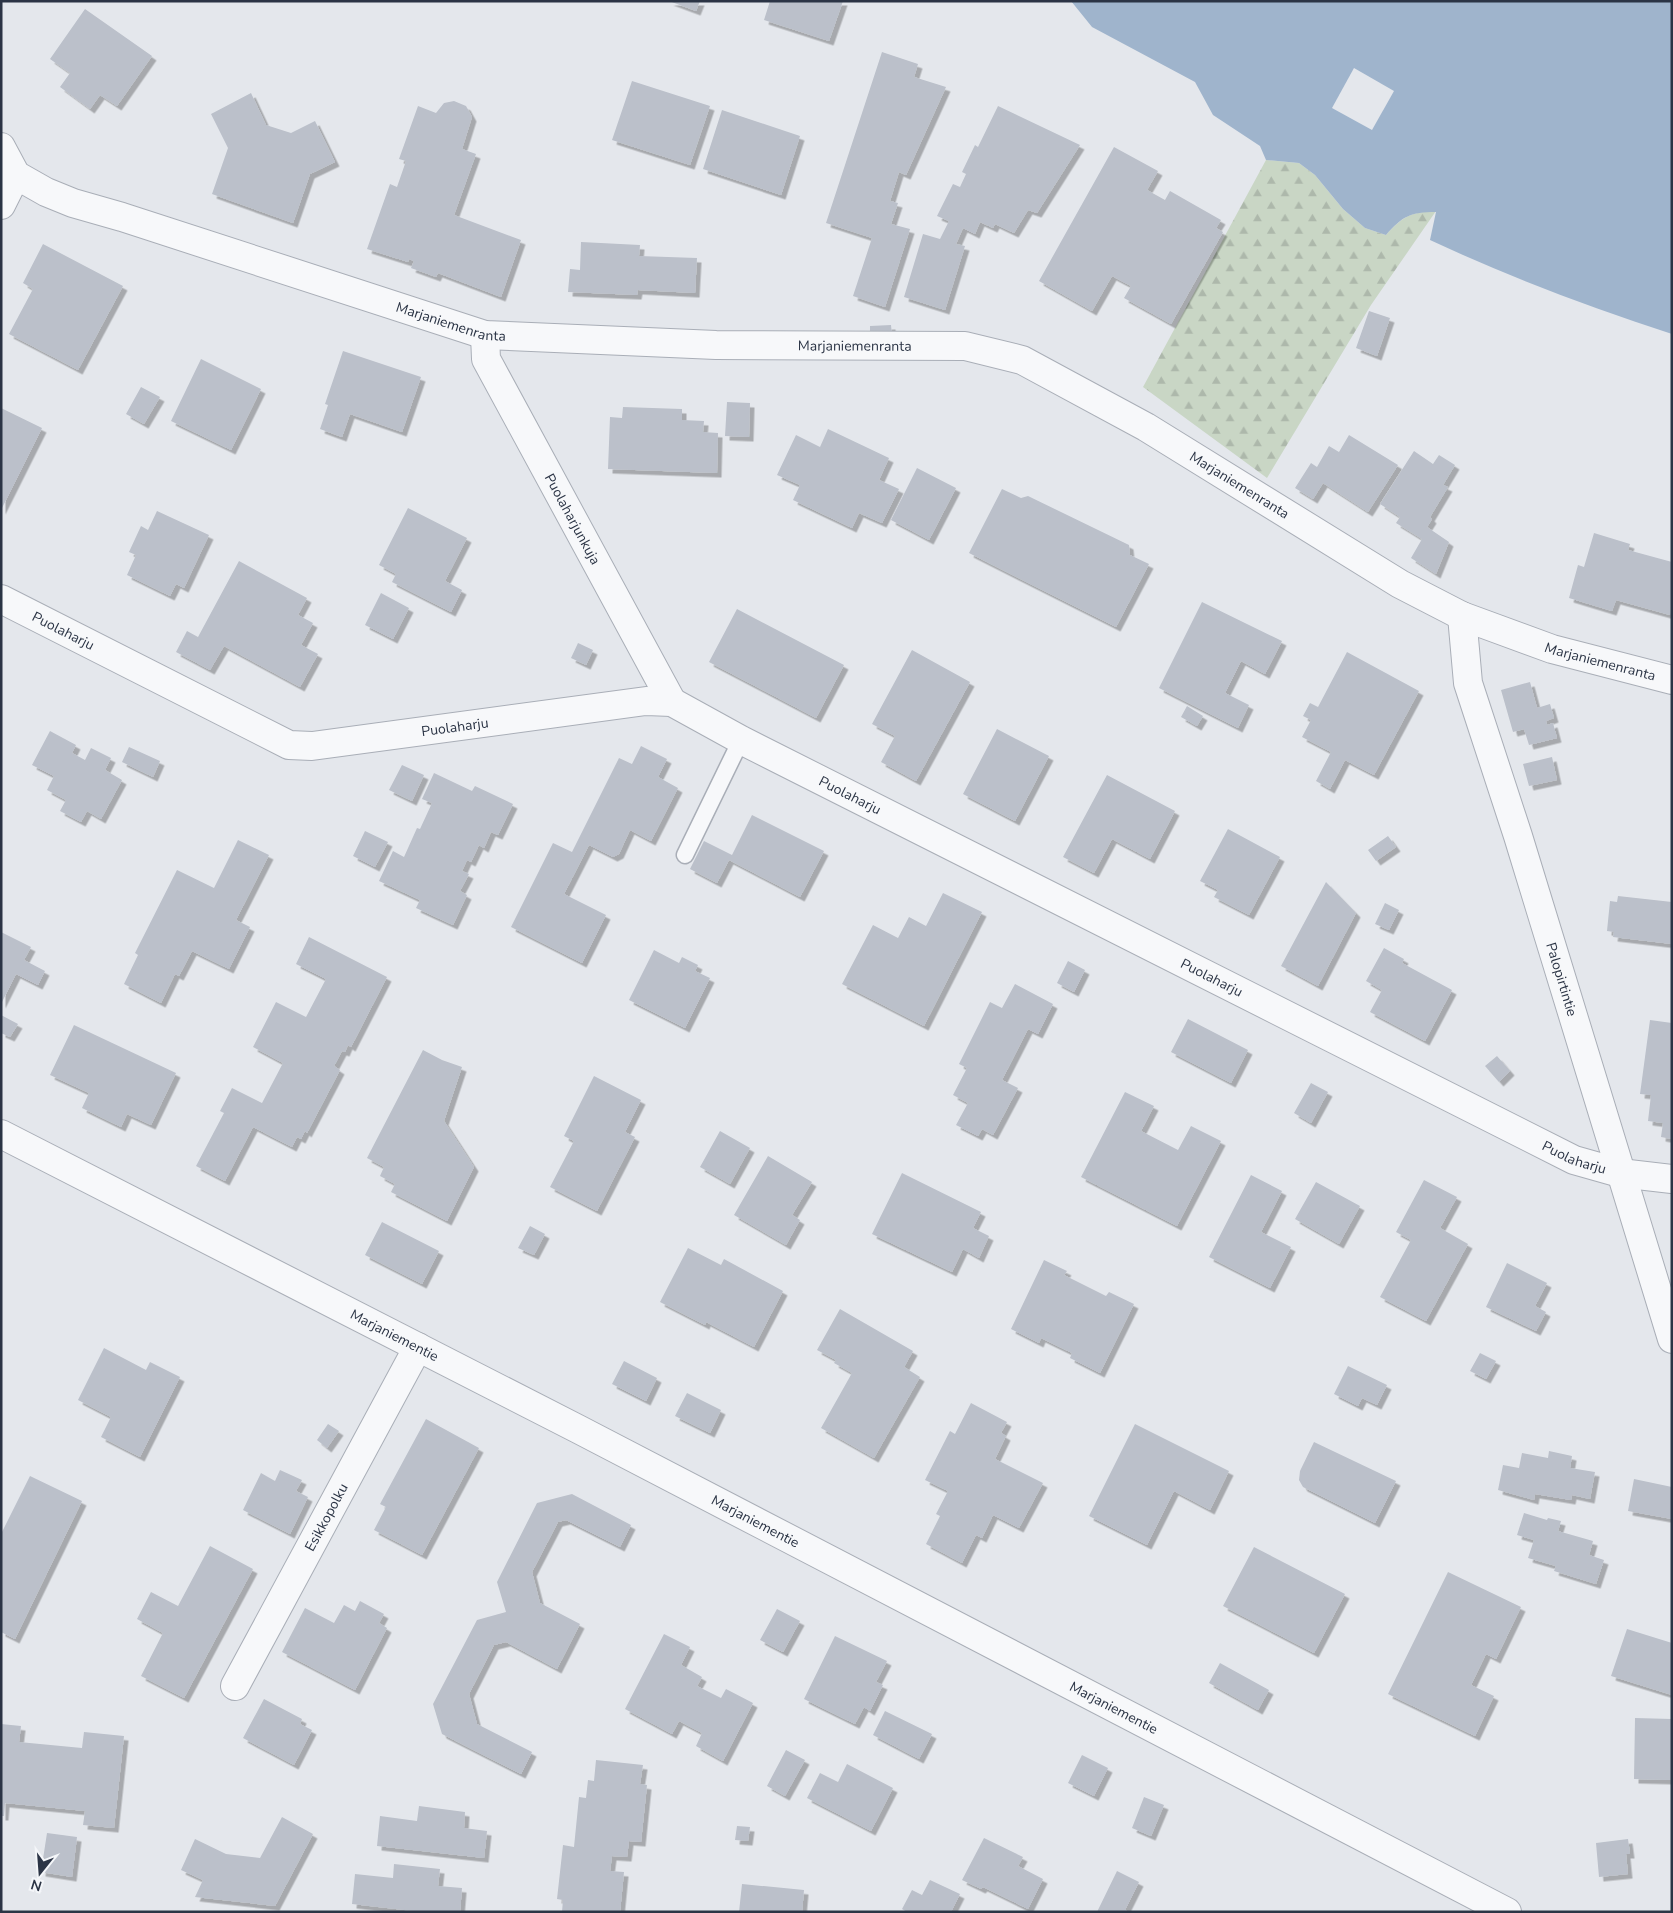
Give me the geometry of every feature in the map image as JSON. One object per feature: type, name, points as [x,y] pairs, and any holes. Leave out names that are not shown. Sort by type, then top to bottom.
[{"type":"street","points":[[1,147],[16,175],[1,205]]},
{"type":"street","name":"Marjaniemenranta","points":[[16,175],[46,192],[73,203],[122,217],[485,335],[716,345],[965,346],[1022,360],[1146,427],[1400,584],[1462,616],[1552,649],[1672,680]]},
{"type":"street","name":"Puolaharjunkuja","points":[[485,335],[486,359],[672,702]]},
{"type":"street","name":"Puolaharju","points":[[1,599],[289,745],[312,746],[646,701],[672,702],[741,740],[1565,1156],[1620,1173],[1672,1179]]},
{"type":"street","name":"Palopirtintie","points":[[1462,616],[1468,682],[1518,836],[1672,1339]]},
{"type":"street","name":"Marjaniementie","points":[[1,1134],[418,1346],[1508,1912]]},
{"type":"street","name":"Esikkopolku","points":[[235,1686],[418,1346]]},
{"type":"lane","points":[[685,855],[741,740]]},
{"type":"green space","points":[[1266,160],[1299,163],[1315,175],[1343,209],[1365,228],[1386,235],[1397,223],[1408,216],[1420,212],[1436,211],[1371,305],[1267,478],[1143,387]]},
{"type":"water","points":[[1071,1],[1672,1],[1672,334],[1550,291],[1430,240],[1436,212],[1408,216],[1397,223],[1386,235],[1365,228],[1343,209],[1315,175],[1299,163],[1266,160],[1260,146],[1213,115],[1195,82],[1092,27]]},
{"type":"pier","points":[[1354,68],[1394,91],[1372,130],[1332,108]]},
{"type":"building","points":[[669,1],[700,1],[696,11]]},
{"type":"building","points":[[770,1],[843,1],[829,41],[764,20]]},
{"type":"building","points":[[85,9],[152,56],[117,106],[100,95],[90,109],[60,87],[70,73],[50,59]]},
{"type":"building","points":[[882,52],[918,64],[914,77],[946,87],[906,175],[899,172],[890,201],[898,203],[891,224],[910,229],[885,307],[853,296],[872,238],[826,223]]},
{"type":"building","points":[[632,81],[710,106],[690,165],[612,140]]},
{"type":"building","points":[[251,93],[266,125],[291,133],[315,121],[335,162],[310,174],[293,223],[212,194],[228,148],[211,114]]},
{"type":"building","points":[[454,101],[466,106],[472,117],[462,149],[476,154],[454,215],[521,240],[501,297],[438,273],[436,277],[411,268],[414,261],[409,259],[408,262],[367,249],[390,184],[397,187],[406,161],[399,159],[418,106],[436,113],[444,103]]},
{"type":"building","points":[[998,106],[1080,145],[1037,213],[1028,210],[1014,233],[995,224],[993,228],[980,222],[975,234],[963,228],[956,244],[965,246],[945,310],[904,297],[923,234],[940,239],[949,221],[937,216],[953,184],[960,187],[966,174],[962,172],[975,145],[978,147]]},
{"type":"building","points":[[722,110],[800,136],[781,195],[703,169]]},
{"type":"building","points":[[1114,147],[1158,171],[1147,190],[1165,200],[1170,191],[1221,220],[1216,228],[1223,232],[1171,324],[1124,298],[1131,286],[1112,276],[1092,311],[1039,281]]},
{"type":"building","points":[[581,242],[640,245],[639,256],[697,258],[695,293],[638,290],[637,295],[568,292],[570,269],[580,270]]},
{"type":"building","points":[[43,244],[123,286],[78,370],[9,334],[33,289],[23,283]]},
{"type":"building","points":[[1369,311],[1390,318],[1377,356],[1356,348]]},
{"type":"building","points":[[891,325],[892,335],[870,336],[870,326]]},
{"type":"building","points":[[343,351],[421,377],[402,432],[350,414],[342,437],[320,429],[328,405],[325,404]]},
{"type":"building","points":[[201,359],[261,389],[231,450],[171,421]]},
{"type":"building","points":[[141,387],[160,397],[144,424],[126,414]]},
{"type":"building","points":[[727,402],[750,403],[749,437],[725,436]]},
{"type":"building","points":[[623,407],[682,409],[682,420],[704,421],[703,432],[718,433],[717,473],[608,469],[610,417],[622,418]]},
{"type":"building","points":[[1,408],[42,428],[1,510]]},
{"type":"building","points":[[828,429],[889,458],[879,480],[899,489],[882,523],[859,513],[852,528],[793,500],[800,485],[777,475],[796,435],[820,447]]},
{"type":"building","points":[[1349,435],[1398,465],[1368,512],[1323,483],[1313,499],[1295,488],[1311,463],[1317,467],[1329,446],[1339,452]]},
{"type":"building","points":[[1414,451],[1433,464],[1439,455],[1455,465],[1443,485],[1448,487],[1430,517],[1432,519],[1427,527],[1449,542],[1436,574],[1411,558],[1422,539],[1396,523],[1400,517],[1380,504]]},
{"type":"building","points":[[917,468],[956,488],[929,540],[891,520]]},
{"type":"building","points":[[1002,489],[1021,498],[1028,496],[1129,545],[1130,555],[1149,564],[1116,627],[969,553]]},
{"type":"building","points":[[408,508],[467,538],[445,581],[462,590],[451,612],[392,582],[396,574],[379,565]]},
{"type":"building","points":[[157,511],[209,535],[184,588],[176,584],[170,596],[127,575],[136,555],[129,552],[141,526],[148,530]]},
{"type":"building","points":[[1594,533],[1630,544],[1628,550],[1672,562],[1670,615],[1616,600],[1612,611],[1569,598],[1578,565],[1584,567]]},
{"type":"building","points":[[239,561],[307,598],[298,615],[313,623],[301,645],[318,654],[300,687],[224,646],[210,670],[176,652],[187,631],[198,637]]},
{"type":"building","points":[[381,593],[409,608],[393,639],[365,625]]},
{"type":"building","points":[[1202,602],[1282,641],[1265,674],[1241,661],[1225,693],[1249,705],[1238,728],[1159,688]]},
{"type":"building","points":[[737,609],[844,665],[816,718],[709,662]]},
{"type":"building","points":[[578,643],[593,650],[586,665],[571,658]]},
{"type":"building","points":[[912,650],[970,682],[916,781],[881,762],[895,736],[872,724]]},
{"type":"building","points":[[1347,652],[1419,691],[1374,775],[1345,760],[1330,789],[1316,781],[1331,752],[1302,737],[1311,720],[1303,716],[1310,703],[1318,707]]},
{"type":"building","points":[[1530,682],[1537,708],[1550,704],[1554,718],[1546,721],[1547,725],[1553,723],[1557,738],[1529,745],[1524,729],[1513,732],[1501,690]]},
{"type":"building","points":[[1187,706],[1203,716],[1197,726],[1181,717]]},
{"type":"building","points":[[997,729],[1049,756],[1015,821],[963,794]]},
{"type":"building","points":[[50,731],[76,745],[72,753],[85,760],[91,748],[111,758],[105,770],[122,780],[101,819],[87,811],[81,822],[60,811],[66,800],[47,790],[54,776],[32,765]]},
{"type":"building","points":[[641,746],[667,759],[658,777],[678,788],[651,841],[630,830],[619,854],[613,857],[589,845],[564,894],[606,915],[582,963],[511,927],[553,843],[572,852],[619,758],[632,764]]},
{"type":"building","points":[[129,747],[160,761],[153,777],[122,762]]},
{"type":"building","points":[[1552,757],[1557,780],[1529,786],[1523,764]]},
{"type":"building","points":[[402,765],[424,775],[412,801],[389,790]]},
{"type":"building","points":[[434,773],[472,791],[475,786],[513,804],[498,835],[491,832],[484,848],[479,845],[471,862],[467,860],[462,871],[469,874],[460,891],[467,895],[453,925],[416,908],[420,900],[379,881],[393,851],[404,857],[417,828],[420,829],[432,803],[422,799]]},
{"type":"building","points":[[1107,775],[1175,811],[1150,859],[1112,839],[1094,873],[1063,857]]},
{"type":"building","points":[[752,815],[824,851],[800,897],[729,860],[717,883],[690,869],[704,841],[732,855]]},
{"type":"building","points":[[1228,829],[1280,857],[1249,915],[1214,897],[1218,890],[1200,881]]},
{"type":"building","points":[[365,831],[388,842],[375,867],[353,856]]},
{"type":"building","points":[[1388,836],[1396,847],[1376,861],[1368,850]]},
{"type":"building","points":[[238,840],[269,855],[236,920],[250,927],[229,969],[192,951],[179,976],[175,974],[161,1003],[124,984],[138,955],[135,953],[177,870],[214,888]]},
{"type":"building","points":[[1326,882],[1356,913],[1318,986],[1281,966]]},
{"type":"building","points":[[943,893],[982,912],[924,1026],[842,984],[873,925],[898,938],[909,917],[926,926]]},
{"type":"building","points":[[1618,896],[1672,902],[1672,944],[1613,937],[1614,932],[1607,931],[1610,901],[1617,902]]},
{"type":"building","points":[[1385,903],[1399,910],[1389,930],[1375,924]]},
{"type":"building","points":[[1,932],[31,947],[24,960],[45,971],[38,985],[16,974],[1,1004]]},
{"type":"building","points":[[309,937],[387,977],[351,1047],[348,1045],[345,1052],[342,1051],[334,1066],[340,1070],[307,1133],[305,1131],[301,1139],[297,1137],[292,1147],[253,1127],[225,1181],[196,1166],[224,1113],[220,1111],[232,1088],[262,1103],[283,1063],[253,1047],[276,1002],[306,1017],[326,979],[296,964]]},
{"type":"building","points":[[1384,948],[1404,959],[1402,963],[1452,990],[1425,1041],[1370,1012],[1382,990],[1366,981]]},
{"type":"building","points":[[654,950],[679,963],[682,957],[698,965],[695,971],[710,978],[685,1028],[629,1000]]},
{"type":"building","points":[[1068,961],[1085,970],[1074,992],[1057,983]]},
{"type":"building","points":[[1015,984],[1053,1004],[1038,1034],[1028,1029],[1002,1080],[1018,1088],[993,1135],[982,1129],[978,1136],[956,1125],[968,1103],[953,1095],[967,1068],[959,1064],[990,1002],[1002,1008]]},
{"type":"building","points":[[1,1015],[18,1024],[10,1037],[1,1033]]},
{"type":"building","points":[[1188,1019],[1248,1050],[1231,1083],[1171,1052]]},
{"type":"building","points":[[1650,1020],[1672,1023],[1672,1139],[1661,1137],[1663,1123],[1648,1121],[1651,1095],[1640,1094]]},
{"type":"building","points":[[74,1025],[176,1073],[151,1125],[127,1114],[121,1127],[82,1108],[89,1093],[50,1075]]},
{"type":"building","points":[[423,1050],[442,1060],[462,1067],[444,1121],[474,1167],[447,1221],[391,1192],[395,1184],[380,1176],[384,1167],[367,1158]]},
{"type":"building","points":[[1497,1056],[1510,1071],[1499,1082],[1485,1066]]},
{"type":"building","points":[[594,1076],[641,1100],[625,1132],[635,1137],[597,1211],[550,1187],[574,1141],[564,1136]]},
{"type":"building","points":[[1311,1083],[1328,1092],[1311,1123],[1294,1113]]},
{"type":"building","points":[[1125,1092],[1154,1106],[1141,1131],[1178,1150],[1191,1126],[1221,1141],[1177,1226],[1081,1177]]},
{"type":"building","points":[[720,1131],[750,1148],[730,1184],[700,1167]]},
{"type":"building","points":[[768,1156],[812,1182],[792,1215],[800,1220],[786,1245],[734,1215]]},
{"type":"building","points":[[902,1173],[981,1212],[973,1228],[989,1236],[979,1258],[963,1249],[952,1272],[872,1234]]},
{"type":"building","points":[[1251,1175],[1282,1191],[1261,1232],[1291,1247],[1270,1288],[1209,1257]]},
{"type":"building","points":[[1424,1180],[1457,1197],[1440,1228],[1468,1244],[1426,1321],[1380,1297],[1411,1240],[1396,1232]]},
{"type":"building","points":[[1316,1182],[1360,1206],[1339,1244],[1295,1219]]},
{"type":"building","points":[[382,1222],[439,1251],[422,1284],[365,1255]]},
{"type":"building","points":[[530,1226],[545,1234],[534,1255],[518,1248]]},
{"type":"building","points":[[688,1248],[721,1265],[724,1259],[783,1291],[754,1347],[706,1322],[705,1325],[660,1302]]},
{"type":"building","points":[[1044,1260],[1067,1271],[1064,1275],[1106,1296],[1109,1292],[1134,1304],[1100,1373],[1070,1358],[1072,1353],[1041,1338],[1039,1343],[1011,1329]]},
{"type":"building","points":[[1507,1263],[1547,1283],[1535,1306],[1546,1312],[1536,1331],[1486,1307]]},
{"type":"building","points":[[840,1309],[913,1351],[904,1367],[920,1377],[874,1458],[821,1428],[852,1373],[834,1363],[836,1360],[817,1350]]},
{"type":"building","points":[[104,1348],[146,1370],[150,1362],[180,1377],[140,1457],[101,1437],[111,1417],[78,1400]]},
{"type":"building","points":[[1480,1353],[1496,1361],[1486,1379],[1470,1371]]},
{"type":"building","points":[[624,1361],[657,1378],[646,1401],[612,1384]]},
{"type":"building","points":[[1348,1366],[1387,1385],[1377,1405],[1362,1398],[1358,1406],[1334,1394]]},
{"type":"building","points":[[687,1393],[721,1410],[710,1433],[675,1416]]},
{"type":"building","points":[[971,1403],[1007,1422],[1001,1433],[1006,1436],[995,1459],[1043,1483],[1019,1528],[993,1515],[982,1538],[976,1535],[962,1563],[926,1544],[940,1516],[936,1514],[948,1491],[925,1480],[950,1431],[955,1434]]},
{"type":"building","points":[[426,1419],[479,1448],[422,1555],[374,1530],[386,1507],[380,1504]]},
{"type":"building","points":[[328,1424],[339,1431],[327,1448],[317,1440]]},
{"type":"building","points":[[1135,1424],[1229,1471],[1210,1510],[1174,1491],[1147,1545],[1089,1516]]},
{"type":"building","points":[[1314,1442],[1396,1481],[1375,1523],[1303,1487],[1299,1480],[1300,1471]]},
{"type":"building","points":[[1549,1451],[1572,1456],[1570,1468],[1595,1472],[1590,1499],[1572,1495],[1571,1500],[1535,1494],[1534,1500],[1498,1490],[1503,1465],[1519,1468],[1522,1453],[1548,1458]]},
{"type":"building","points":[[280,1470],[302,1480],[296,1491],[308,1497],[290,1534],[243,1510],[261,1473],[275,1481]]},
{"type":"building","points":[[30,1476],[82,1501],[15,1639],[1,1632],[1,1534]]},
{"type":"building","points":[[1634,1479],[1672,1487],[1672,1519],[1628,1511]]},
{"type":"building","points":[[572,1494],[631,1525],[620,1547],[566,1520],[558,1522],[532,1572],[540,1603],[580,1624],[557,1669],[506,1642],[494,1645],[469,1694],[477,1724],[532,1752],[521,1774],[442,1734],[433,1704],[477,1620],[506,1612],[497,1582],[537,1503]]},
{"type":"building","points":[[1524,1513],[1547,1520],[1548,1518],[1561,1521],[1558,1531],[1593,1541],[1589,1555],[1604,1560],[1596,1584],[1554,1571],[1556,1566],[1528,1558],[1534,1540],[1517,1535]]},
{"type":"building","points":[[210,1546],[253,1569],[184,1698],[141,1676],[163,1633],[137,1619],[151,1592],[178,1606]]},
{"type":"building","points":[[1254,1547],[1345,1594],[1314,1653],[1223,1606]]},
{"type":"building","points":[[1448,1572],[1521,1607],[1496,1659],[1486,1654],[1471,1685],[1494,1696],[1475,1736],[1388,1694]]},
{"type":"building","points":[[360,1601],[384,1614],[379,1623],[387,1628],[355,1690],[282,1652],[305,1608],[334,1623],[344,1605],[355,1611]]},
{"type":"building","points":[[777,1609],[800,1621],[783,1652],[760,1640]]},
{"type":"building","points":[[1627,1629],[1672,1643],[1672,1695],[1611,1676]]},
{"type":"building","points":[[664,1634],[690,1647],[681,1665],[702,1677],[697,1686],[721,1698],[726,1689],[753,1703],[723,1761],[696,1746],[702,1733],[679,1721],[672,1734],[625,1709]]},
{"type":"building","points":[[835,1636],[887,1661],[876,1682],[883,1685],[870,1711],[864,1707],[855,1724],[804,1699]]},
{"type":"building","points":[[1220,1663],[1269,1690],[1258,1710],[1209,1683]]},
{"type":"building","points":[[264,1699],[302,1719],[300,1724],[312,1730],[294,1765],[243,1738]]},
{"type":"building","points":[[885,1711],[932,1734],[919,1759],[873,1735]]},
{"type":"building","points":[[1635,1718],[1672,1719],[1672,1780],[1634,1779]]},
{"type":"building","points":[[1,1724],[21,1726],[19,1742],[82,1748],[84,1732],[124,1736],[114,1828],[83,1825],[85,1811],[5,1803],[4,1816],[1,1816]]},
{"type":"building","points":[[786,1750],[805,1760],[785,1796],[767,1786]]},
{"type":"building","points":[[1082,1755],[1108,1768],[1094,1796],[1068,1783]]},
{"type":"building","points":[[596,1760],[643,1765],[640,1784],[647,1785],[641,1842],[629,1841],[627,1857],[612,1856],[610,1871],[624,1872],[620,1912],[562,1912],[563,1900],[557,1899],[563,1845],[574,1847],[579,1797],[586,1798],[588,1780],[594,1781]]},
{"type":"building","points":[[847,1764],[893,1788],[871,1831],[807,1798],[820,1773],[838,1782]]},
{"type":"building","points":[[1144,1797],[1164,1805],[1151,1836],[1132,1828]]},
{"type":"building","points":[[419,1806],[465,1812],[464,1828],[487,1831],[484,1858],[377,1846],[380,1816],[417,1821]]},
{"type":"building","points":[[282,1817],[313,1834],[275,1906],[195,1897],[203,1880],[181,1870],[195,1839],[226,1854],[260,1858]]},
{"type":"building","points":[[737,1826],[750,1827],[748,1841],[735,1840]]},
{"type":"building","points":[[47,1833],[77,1837],[72,1877],[41,1872]]},
{"type":"building","points":[[984,1838],[1023,1857],[1018,1866],[1043,1879],[1028,1909],[983,1887],[981,1889],[962,1880]]},
{"type":"building","points":[[1628,1839],[1630,1854],[1626,1854],[1628,1874],[1599,1877],[1596,1843]]},
{"type":"building","points":[[394,1864],[440,1869],[438,1886],[462,1888],[460,1912],[422,1912],[352,1904],[355,1874],[393,1878]]},
{"type":"building","points":[[1117,1871],[1139,1882],[1125,1910],[1128,1912],[1097,1912]]},
{"type":"building","points":[[930,1880],[960,1894],[951,1912],[907,1912],[902,1909],[912,1890],[922,1895]]},
{"type":"building","points":[[742,1884],[804,1890],[802,1912],[739,1912]]}]
